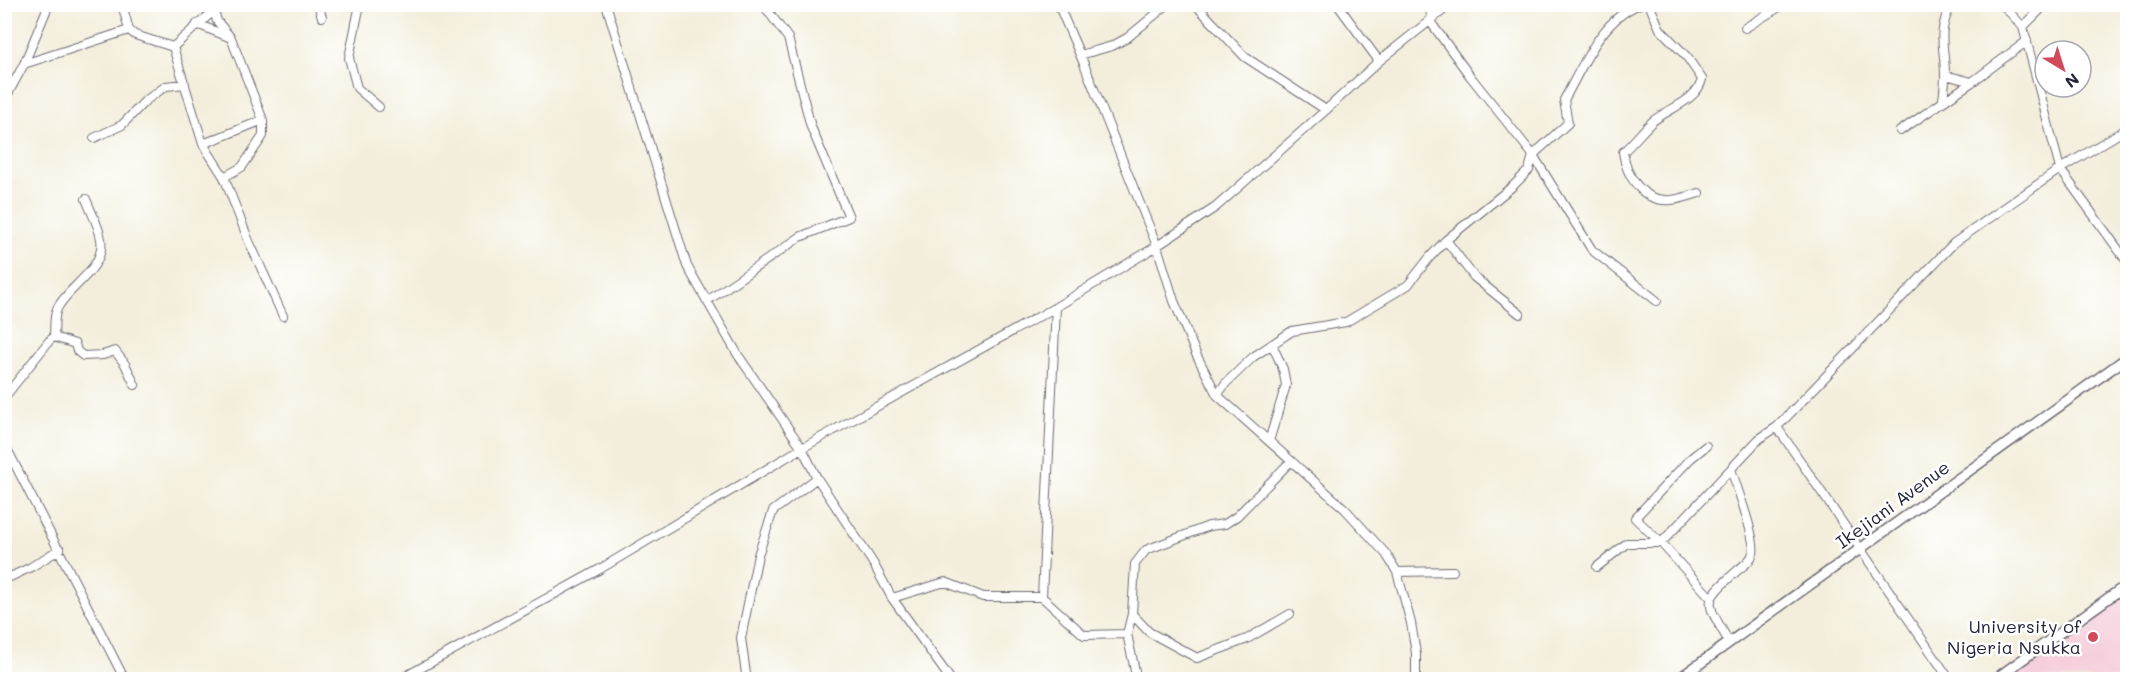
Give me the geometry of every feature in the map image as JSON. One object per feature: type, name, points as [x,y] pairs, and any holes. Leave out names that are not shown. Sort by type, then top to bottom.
[{"type":"street","points":[[4,101],[24,64],[49,4]]},
{"type":"street","points":[[122,4],[129,30],[135,35],[173,47]]},
{"type":"street","points":[[173,47],[209,15],[211,4]]},
{"type":"street","points":[[211,4],[217,21],[231,38],[263,120],[263,136],[242,167],[224,177]]},
{"type":"street","points":[[318,4],[322,17]]},
{"type":"street","points":[[360,4],[349,58],[357,88],[380,107]]},
{"type":"street","points":[[606,4],[687,266],[738,355],[802,448],[817,478],[873,563],[892,598],[951,680]]},
{"type":"street","points":[[706,301],[800,237],[849,217],[811,127],[788,39],[765,7],[759,4]]},
{"type":"street","points":[[1058,4],[1157,246],[1174,301],[1196,354],[1217,395],[1345,509],[1386,554],[1397,572],[1411,623],[1416,653],[1416,680]]},
{"type":"street","points":[[1080,55],[1112,46],[1127,38],[1168,4]]},
{"type":"street","points":[[1195,4],[1245,57],[1326,111]]},
{"type":"street","points":[[1337,4],[1379,61]]},
{"type":"street","points":[[1426,4],[1431,19],[1470,76],[1533,155],[1592,250],[1657,301]]},
{"type":"street","points":[[399,680],[600,569],[802,448],[1056,307],[1157,246],[1216,207],[1326,111],[1379,61],[1451,4]]},
{"type":"street","points":[[1217,395],[1253,357],[1292,332],[1346,322],[1413,280],[1430,256],[1446,240],[1513,186],[1529,170],[1533,155],[1568,123],[1564,100],[1593,48],[1614,20],[1640,4]]},
{"type":"street","points":[[1649,4],[1660,29],[1687,57],[1702,79],[1694,93],[1668,110],[1639,134],[1623,152],[1625,164],[1634,183],[1651,197],[1668,201],[1699,193]]},
{"type":"street","points":[[1745,28],[1784,4]]},
{"type":"street","points":[[1943,100],[1945,75],[1942,28],[1951,4]]},
{"type":"street","points":[[2002,4],[2023,27],[2060,169],[2127,263]]},
{"type":"street","points":[[2023,27],[2046,4]]},
{"type":"street","points":[[197,24],[231,38]]},
{"type":"street","points":[[24,64],[129,30]]},
{"type":"street","points":[[1900,131],[2027,41]]},
{"type":"street","points":[[173,47],[203,144],[224,177],[248,239],[283,316]]},
{"type":"street","points":[[1945,75],[1972,82]]},
{"type":"street","points":[[94,138],[122,125],[145,101],[166,87],[185,84]]},
{"type":"street","points":[[203,144],[263,120]]},
{"type":"street","points":[[1596,567],[1627,543],[1661,543],[1759,439],[1777,427],[1954,243],[2060,169],[2127,128]]},
{"type":"street","points":[[54,337],[53,324],[57,310],[64,298],[83,280],[94,264],[100,249],[101,240],[86,199]]},
{"type":"street","points":[[1446,240],[1474,277],[1520,314]]},
{"type":"street","points":[[1042,597],[1056,307]]},
{"type":"street","points":[[54,337],[75,344],[76,351],[83,356],[103,355],[115,351],[120,355],[135,385]]},
{"type":"street","points":[[4,398],[54,337]]},
{"type":"street","points":[[1269,441],[1286,385],[1283,369],[1272,344]]},
{"type":"street","name":"Ikejiani Avenue","points":[[1677,680],[2127,357]]},
{"type":"street","points":[[1777,427],[1950,680]]},
{"type":"street","points":[[4,443],[125,680]]},
{"type":"street","points":[[1706,446],[1690,459],[1635,518],[1711,598]]},
{"type":"street","points":[[1137,680],[1127,634],[1132,614],[1135,564],[1146,550],[1209,526],[1225,524],[1250,504],[1291,461]]},
{"type":"street","points":[[1729,642],[1710,606],[1711,598],[1718,588],[1749,561],[1755,545],[1731,469]]},
{"type":"street","points":[[745,680],[741,638],[758,555],[772,511],[817,478]]},
{"type":"street","points":[[4,580],[60,549]]},
{"type":"street","points":[[1397,572],[1453,571]]},
{"type":"street","points":[[892,598],[945,582],[982,597],[1042,597],[1084,635],[1127,634]]},
{"type":"street","points":[[1994,680],[2127,584]]},
{"type":"street","points":[[1132,614],[1149,632],[1197,658],[1247,639],[1290,614]]},
{"type":"shaded area","name":"University of Nigeria Nsukka","points":[[2127,594],[2127,679],[1991,679]]},
{"type":"place","name":"University of Nigeria Nsukka","points":[[2093,637]]}]
